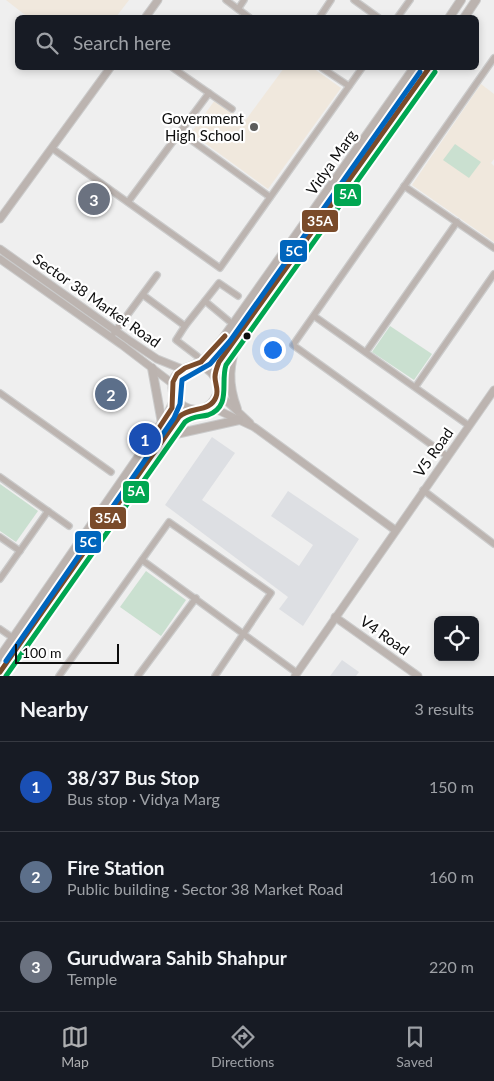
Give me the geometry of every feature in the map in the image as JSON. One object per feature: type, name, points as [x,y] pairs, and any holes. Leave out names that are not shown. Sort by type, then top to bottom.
[{"type":"main road","points":[[451,15],[461,0]]},
{"type":"main road","points":[[466,15],[476,0]]},
{"type":"main road","name":"Vidya Marg","points":[[182,369],[195,364],[210,354],[224,337],[413,70]]},
{"type":"main road","name":"Vidya Marg","points":[[215,375],[219,362],[240,331],[428,70]]},
{"type":"main road","points":[[236,409],[230,393],[228,376],[240,331]]},
{"type":"main road","points":[[175,398],[183,407],[190,410],[200,410],[209,406],[218,392],[215,375],[208,368],[195,364]]},
{"type":"main road","points":[[152,368],[162,423]]},
{"type":"main road","points":[[0,657],[162,423],[172,407],[175,398],[173,384],[176,375],[182,369]]},
{"type":"main road","points":[[0,672],[178,418],[190,410]]},
{"type":"main road","points":[[167,436],[239,420]]},
{"type":"street","points":[[147,15],[158,0]]},
{"type":"street","points":[[226,0],[246,15]]},
{"type":"street","points":[[238,9],[244,0]]},
{"type":"street","points":[[321,15],[331,0]]},
{"type":"street","points":[[354,0],[375,15]]},
{"type":"street","points":[[399,15],[410,0]]},
{"type":"street","points":[[447,456],[293,345],[494,58]]},
{"type":"street","points":[[0,219],[53,149],[109,70]]},
{"type":"street","points":[[176,70],[232,109]]},
{"type":"street","points":[[325,70],[349,86]]},
{"type":"street","points":[[53,149],[220,268],[361,70]]},
{"type":"street","points":[[128,202],[209,93]]},
{"type":"street","points":[[180,132],[270,197]]},
{"type":"street","points":[[404,186],[494,248]]},
{"type":"street","points":[[366,352],[457,222]]},
{"type":"street","name":"Sector 38 Market Road","points":[[0,249],[114,334],[173,384]]},
{"type":"street","name":"Sector 38 Market Road","points":[[0,259],[114,334],[157,359],[182,369]]},
{"type":"street","points":[[416,386],[494,274]]},
{"type":"street","points":[[114,334],[157,275]]},
{"type":"street","points":[[197,356],[176,340],[185,326],[219,283],[238,296]]},
{"type":"street","points":[[143,296],[185,326]]},
{"type":"street","points":[[205,301],[229,321]]},
{"type":"street","points":[[314,316],[416,386],[468,425]]},
{"type":"street","name":"V5 Road","points":[[336,617],[494,390]]},
{"type":"street","points":[[218,392],[254,427],[395,530]]},
{"type":"street","points":[[0,393],[111,472]]},
{"type":"street","points":[[209,406],[254,427]]},
{"type":"street","points":[[0,477],[69,526]]},
{"type":"street","points":[[423,490],[494,544]]},
{"type":"street","points":[[1,577],[48,511]]},
{"type":"street","points":[[59,676],[169,522],[271,593],[214,676]]},
{"type":"street","points":[[0,537],[20,551]]},
{"type":"street","points":[[142,560],[196,598],[296,674],[336,617]]},
{"type":"street","points":[[138,676],[196,598]]},
{"type":"street","name":"V4 Road","points":[[336,617],[418,676]]},
{"type":"street","points":[[0,629],[13,638]]},
{"type":"shaded area","points":[[6,0],[129,0],[118,15],[25,15]]},
{"type":"shaded area","name":"Government High School","points":[[283,70],[316,70],[341,88],[268,189],[191,133],[215,100],[245,121]]},
{"type":"shaded area","points":[[481,84],[494,94],[494,159],[491,163],[494,166],[494,242],[412,185]]},
{"type":"shaded area","points":[[212,437],[235,453],[202,500],[299,566],[313,545],[271,516],[288,491],[359,539],[303,626],[279,609],[288,597],[165,505]]},
{"type":"shaded area","points":[[342,660],[359,672],[356,676],[330,676]]},
{"type":"green space","points":[[455,144],[481,162],[469,178],[443,160]]},
{"type":"green space","points":[[390,326],[432,354],[414,380],[372,352]]},
{"type":"green space","points":[[0,484],[38,511],[16,542],[0,531]]},
{"type":"green space","points":[[146,571],[186,600],[161,636],[120,607]]},
{"type":"transit line","name":"35A","points":[[0,672],[179,417],[213,402],[217,394],[215,375],[219,362],[428,70]]},
{"type":"transit line","name":"5C","points":[[6,661],[174,418],[180,404],[182,380],[210,364],[230,341],[420,72]]},
{"type":"transit line","name":"5A","points":[[6,676],[185,422],[208,415],[220,406],[223,400],[226,365],[435,72]]},
{"type":"transit line","name":"35A","points":[[157,431],[172,408],[173,382],[177,374],[185,368],[201,362],[225,336]]},
{"type":"place","name":"Government High School","points":[[254,127]]},
{"type":"place","name":"Gurudwara Sahib Shahpur","points":[[94,199]]},
{"type":"place","name":"Fire Station","points":[[111,394]]},
{"type":"place","name":"38/37 Bus Stop","points":[[145,439]]}]
